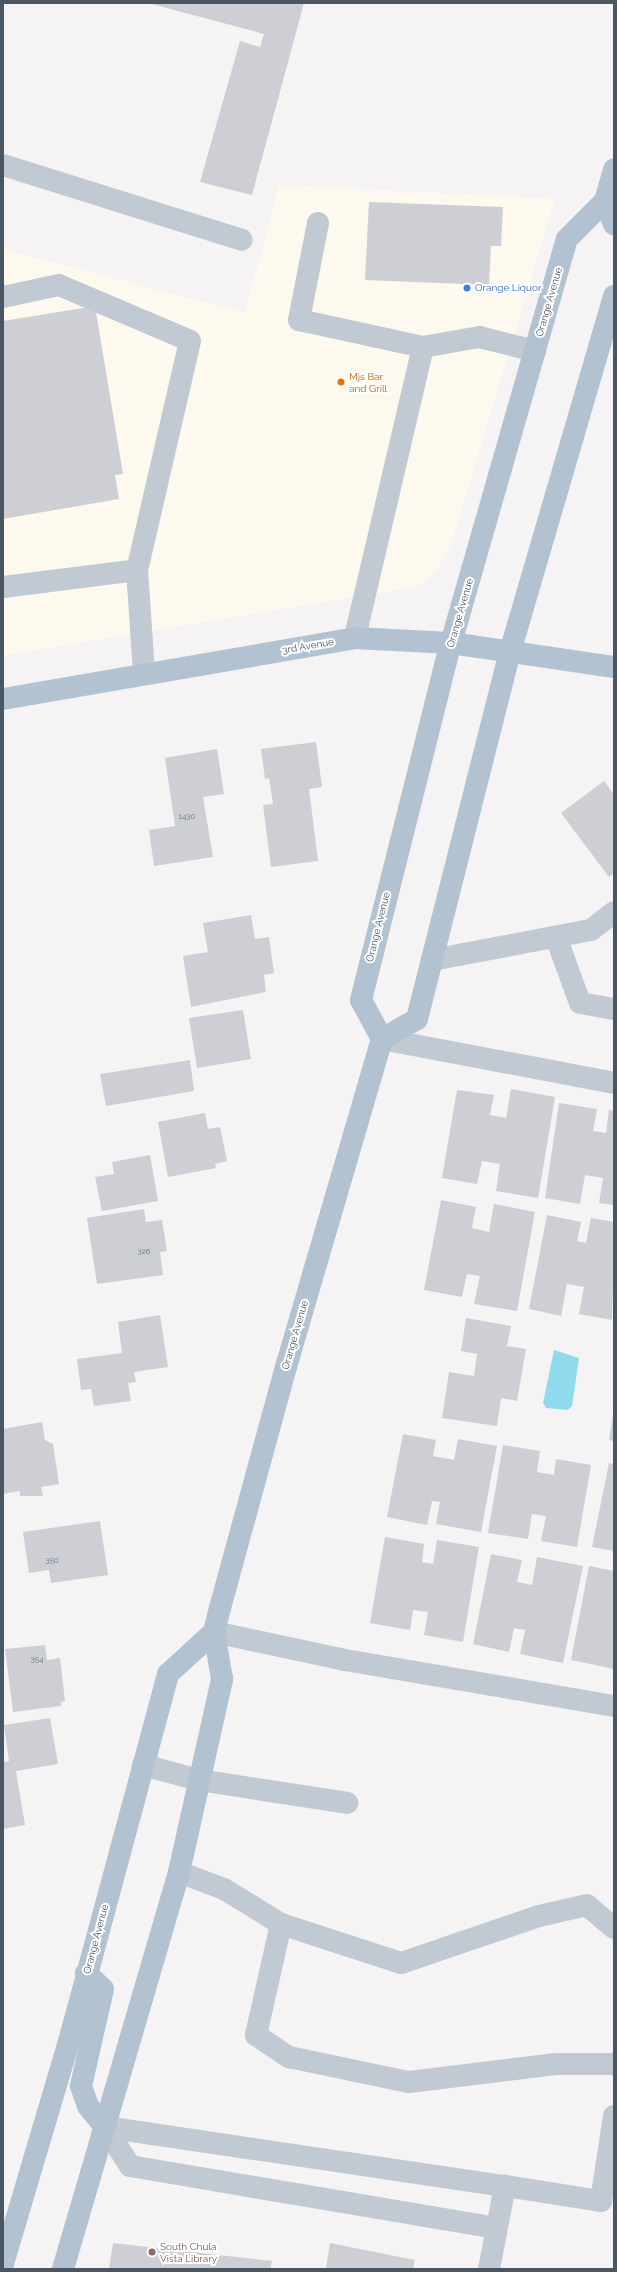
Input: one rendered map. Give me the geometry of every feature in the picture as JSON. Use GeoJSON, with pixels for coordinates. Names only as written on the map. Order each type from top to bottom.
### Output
{"type":"FeatureCollection","features":[{"type":"Feature","properties":{"kind":"main road","name":"Orange Avenue"},"geometry":{"type":"LineString","coordinates":[[63,2269],[179,1872],[222,1679],[214,1632],[286,1368],[382,1039],[361,1000],[451,643],[567,239],[611,216],[614,169]]}},
{"type":"Feature","properties":{"kind":"main road"},"geometry":{"type":"LineString","coordinates":[[382,1039],[417,1019],[510,652],[614,296]]}},
{"type":"Feature","properties":{"kind":"main road","name":"3rd Avenue"},"geometry":{"type":"LineString","coordinates":[[3,699],[355,638],[451,643],[614,667]]}},
{"type":"Feature","properties":{"kind":"main road","name":"Orange Avenue"},"geometry":{"type":"LineString","coordinates":[[3,2264],[86,1973],[168,1674],[214,1632]]}},
{"type":"Feature","properties":{"kind":"main road"},"geometry":{"type":"LineString","coordinates":[[86,1973],[103,1989],[82,2086],[88,2106],[105,2126]]}},
{"type":"Feature","properties":{"kind":"lane"},"geometry":{"type":"LineString","coordinates":[[3,165],[242,240]]}},
{"type":"Feature","properties":{"kind":"lane"},"geometry":{"type":"LineString","coordinates":[[318,223],[299,320],[423,347],[479,337],[535,351]]}},
{"type":"Feature","properties":{"kind":"lane"},"geometry":{"type":"LineString","coordinates":[[3,297],[59,285],[190,341],[137,570],[144,674]]}},
{"type":"Feature","properties":{"kind":"lane"},"geometry":{"type":"LineString","coordinates":[[355,638],[423,347]]}},
{"type":"Feature","properties":{"kind":"lane"},"geometry":{"type":"LineString","coordinates":[[3,587],[137,570]]}},
{"type":"Feature","properties":{"kind":"lane"},"geometry":{"type":"LineString","coordinates":[[432,960],[591,930],[614,912]]}},
{"type":"Feature","properties":{"kind":"lane"},"geometry":{"type":"LineString","coordinates":[[556,937],[580,1003],[614,1009]]}},
{"type":"Feature","properties":{"kind":"lane"},"geometry":{"type":"LineString","coordinates":[[382,1039],[614,1083]]}},
{"type":"Feature","properties":{"kind":"lane"},"geometry":{"type":"LineString","coordinates":[[214,1632],[345,1660],[614,1706]]}},
{"type":"Feature","properties":{"kind":"lane"},"geometry":{"type":"LineString","coordinates":[[143,1765],[199,1780],[347,1803]]}},
{"type":"Feature","properties":{"kind":"lane"},"geometry":{"type":"LineString","coordinates":[[179,1872],[224,1889],[281,1924],[401,1963],[539,1916],[587,1905],[614,1928]]}},
{"type":"Feature","properties":{"kind":"lane"},"geometry":{"type":"LineString","coordinates":[[281,1924],[256,2035],[289,2057],[409,2082],[556,2064],[614,2064]]}},
{"type":"Feature","properties":{"kind":"lane"},"geometry":{"type":"LineString","coordinates":[[105,2126],[601,2201],[614,2116]]}},
{"type":"Feature","properties":{"kind":"lane"},"geometry":{"type":"LineString","coordinates":[[105,2126],[130,2166],[496,2228]]}},
{"type":"Feature","properties":{"kind":"lane"},"geometry":{"type":"LineString","coordinates":[[489,2269],[505,2186]]}},
{"type":"Feature","properties":{"kind":"shaded area"},"geometry":{"type":"Polygon","coordinates":[[[279,185],[555,199],[451,545],[434,573],[416,587],[3,656],[3,249],[245,313],[279,185]]]}},
{"type":"Feature","properties":{"kind":"water"},"geometry":{"type":"Polygon","coordinates":[[[554,1350],[579,1358],[572,1406],[568,1410],[546,1408],[543,1403],[554,1350]]]}},
{"type":"Feature","properties":{"kind":"building"},"geometry":{"type":"Polygon","coordinates":[[[148,3],[304,3],[252,195],[200,182],[240,41],[260,47],[264,34],[148,3]]]}},
{"type":"Feature","properties":{"kind":"building"},"geometry":{"type":"Polygon","coordinates":[[[369,202],[503,207],[501,246],[491,246],[489,285],[365,280],[369,202]]]}},
{"type":"Feature","properties":{"kind":"building"},"geometry":{"type":"Polygon","coordinates":[[[95,306],[123,474],[115,475],[119,499],[3,519],[3,321],[95,306]]]}},
{"type":"Feature","properties":{"kind":"building"},"geometry":{"type":"Polygon","coordinates":[[[316,742],[322,787],[309,789],[318,861],[271,867],[263,805],[273,804],[269,778],[265,779],[261,749],[316,742]]]}},
{"type":"Feature","properties":{"kind":"building"},"geometry":{"type":"Polygon","coordinates":[[[217,749],[224,794],[203,797],[213,857],[154,866],[149,830],[175,826],[165,758],[217,749]]]}},
{"type":"Feature","properties":{"kind":"building"},"geometry":{"type":"Polygon","coordinates":[[[604,781],[614,795],[614,873],[609,877],[561,813],[604,781]]]}},
{"type":"Feature","properties":{"kind":"building"},"geometry":{"type":"Polygon","coordinates":[[[251,915],[255,939],[269,937],[274,973],[264,975],[266,992],[191,1007],[183,956],[208,952],[203,923],[251,915]]]}},
{"type":"Feature","properties":{"kind":"building"},"geometry":{"type":"Polygon","coordinates":[[[243,1010],[251,1059],[197,1068],[189,1018],[243,1010]]]}},
{"type":"Feature","properties":{"kind":"building"},"geometry":{"type":"Polygon","coordinates":[[[190,1060],[194,1091],[106,1106],[100,1074],[190,1060]]]}},
{"type":"Feature","properties":{"kind":"building"},"geometry":{"type":"Polygon","coordinates":[[[511,1089],[555,1097],[538,1198],[496,1191],[500,1164],[482,1161],[477,1184],[442,1178],[457,1090],[494,1095],[490,1115],[506,1118],[511,1089]]]}},
{"type":"Feature","properties":{"kind":"building"},"geometry":{"type":"Polygon","coordinates":[[[559,1103],[597,1109],[593,1131],[606,1133],[609,1110],[614,1111],[614,1205],[599,1203],[603,1178],[585,1175],[580,1204],[545,1198],[559,1103]]]}},
{"type":"Feature","properties":{"kind":"building"},"geometry":{"type":"Polygon","coordinates":[[[205,1113],[208,1129],[220,1127],[227,1161],[215,1164],[216,1168],[168,1177],[158,1122],[205,1113]]]}},
{"type":"Feature","properties":{"kind":"building"},"geometry":{"type":"Polygon","coordinates":[[[150,1155],[158,1201],[102,1211],[95,1177],[114,1174],[112,1162],[150,1155]]]}},
{"type":"Feature","properties":{"kind":"building"},"geometry":{"type":"Polygon","coordinates":[[[441,1200],[476,1207],[472,1228],[489,1232],[494,1204],[535,1212],[517,1311],[474,1304],[480,1276],[467,1274],[462,1297],[424,1290],[441,1200]]]}},
{"type":"Feature","properties":{"kind":"building"},"geometry":{"type":"Polygon","coordinates":[[[144,1209],[146,1222],[162,1220],[167,1251],[160,1252],[163,1275],[97,1284],[87,1218],[144,1209]]]}},
{"type":"Feature","properties":{"kind":"building"},"geometry":{"type":"Polygon","coordinates":[[[547,1215],[581,1222],[577,1241],[586,1243],[591,1218],[614,1222],[612,1320],[579,1314],[584,1287],[567,1284],[561,1316],[529,1309],[547,1215]]]}},
{"type":"Feature","properties":{"kind":"building"},"geometry":{"type":"Polygon","coordinates":[[[160,1315],[168,1367],[134,1372],[136,1382],[128,1383],[131,1401],[94,1406],[91,1389],[81,1390],[77,1359],[122,1353],[118,1322],[160,1315]]]}},
{"type":"Feature","properties":{"kind":"building"},"geometry":{"type":"Polygon","coordinates":[[[466,1318],[511,1326],[507,1346],[526,1349],[517,1401],[501,1398],[497,1426],[442,1418],[449,1372],[474,1376],[477,1354],[461,1351],[466,1318]]]}},
{"type":"Feature","properties":{"kind":"building"},"geometry":{"type":"Polygon","coordinates":[[[614,1415],[614,1441],[609,1440],[614,1415]]]}},
{"type":"Feature","properties":{"kind":"building"},"geometry":{"type":"Polygon","coordinates":[[[42,1422],[45,1440],[53,1444],[59,1484],[41,1487],[43,1496],[20,1496],[20,1491],[3,1494],[3,1429],[42,1422]]]}},
{"type":"Feature","properties":{"kind":"building"},"geometry":{"type":"Polygon","coordinates":[[[403,1434],[436,1440],[433,1456],[454,1460],[458,1439],[497,1446],[481,1532],[436,1524],[440,1502],[432,1501],[427,1525],[387,1517],[403,1434]]]}},
{"type":"Feature","properties":{"kind":"building"},"geometry":{"type":"Polygon","coordinates":[[[503,1445],[540,1451],[537,1472],[554,1475],[556,1459],[591,1465],[577,1547],[541,1541],[546,1516],[532,1514],[528,1539],[488,1533],[503,1445]]]}},
{"type":"Feature","properties":{"kind":"building"},"geometry":{"type":"Polygon","coordinates":[[[609,1463],[614,1464],[614,1551],[592,1547],[609,1463]]]}},
{"type":"Feature","properties":{"kind":"building"},"geometry":{"type":"Polygon","coordinates":[[[100,1521],[108,1575],[51,1583],[49,1570],[29,1573],[23,1532],[100,1521]]]}},
{"type":"Feature","properties":{"kind":"building"},"geometry":{"type":"Polygon","coordinates":[[[385,1537],[424,1544],[422,1562],[433,1564],[437,1540],[479,1547],[463,1642],[424,1635],[428,1612],[413,1610],[410,1630],[370,1623],[385,1537]]]}},
{"type":"Feature","properties":{"kind":"building"},"geometry":{"type":"Polygon","coordinates":[[[491,1554],[522,1560],[517,1582],[532,1585],[537,1557],[583,1566],[563,1663],[520,1654],[525,1630],[514,1628],[509,1652],[473,1644],[491,1554]]]}},
{"type":"Feature","properties":{"kind":"building"},"geometry":{"type":"Polygon","coordinates":[[[589,1566],[614,1571],[614,1669],[571,1660],[589,1566]]]}},
{"type":"Feature","properties":{"kind":"building"},"geometry":{"type":"Polygon","coordinates":[[[45,1645],[47,1660],[60,1658],[65,1701],[61,1702],[61,1706],[13,1712],[5,1649],[45,1645]]]}},
{"type":"Feature","properties":{"kind":"building"},"geometry":{"type":"Polygon","coordinates":[[[50,1718],[58,1764],[16,1771],[25,1825],[3,1829],[3,1762],[9,1761],[4,1725],[50,1718]]]}},
{"type":"Feature","properties":{"kind":"building","name":"South Chula Vista Library"},"geometry":{"type":"Polygon","coordinates":[[[113,2243],[272,2261],[270,2269],[109,2269],[113,2243]]]}},
{"type":"Feature","properties":{"kind":"building"},"geometry":{"type":"Polygon","coordinates":[[[330,2243],[415,2260],[413,2269],[326,2269],[330,2243]]]}},
{"type":"Feature","properties":{"kind":"place","name":"Orange Liquor"},"geometry":{"type":"Point","coordinates":[467,288]}},
{"type":"Feature","properties":{"kind":"place","name":"Mjs Bar and Grill"},"geometry":{"type":"Point","coordinates":[341,382]}},
{"type":"Feature","properties":{"kind":"place","name":"South Chula Vista Library"},"geometry":{"type":"Point","coordinates":[152,2252]}}]}
